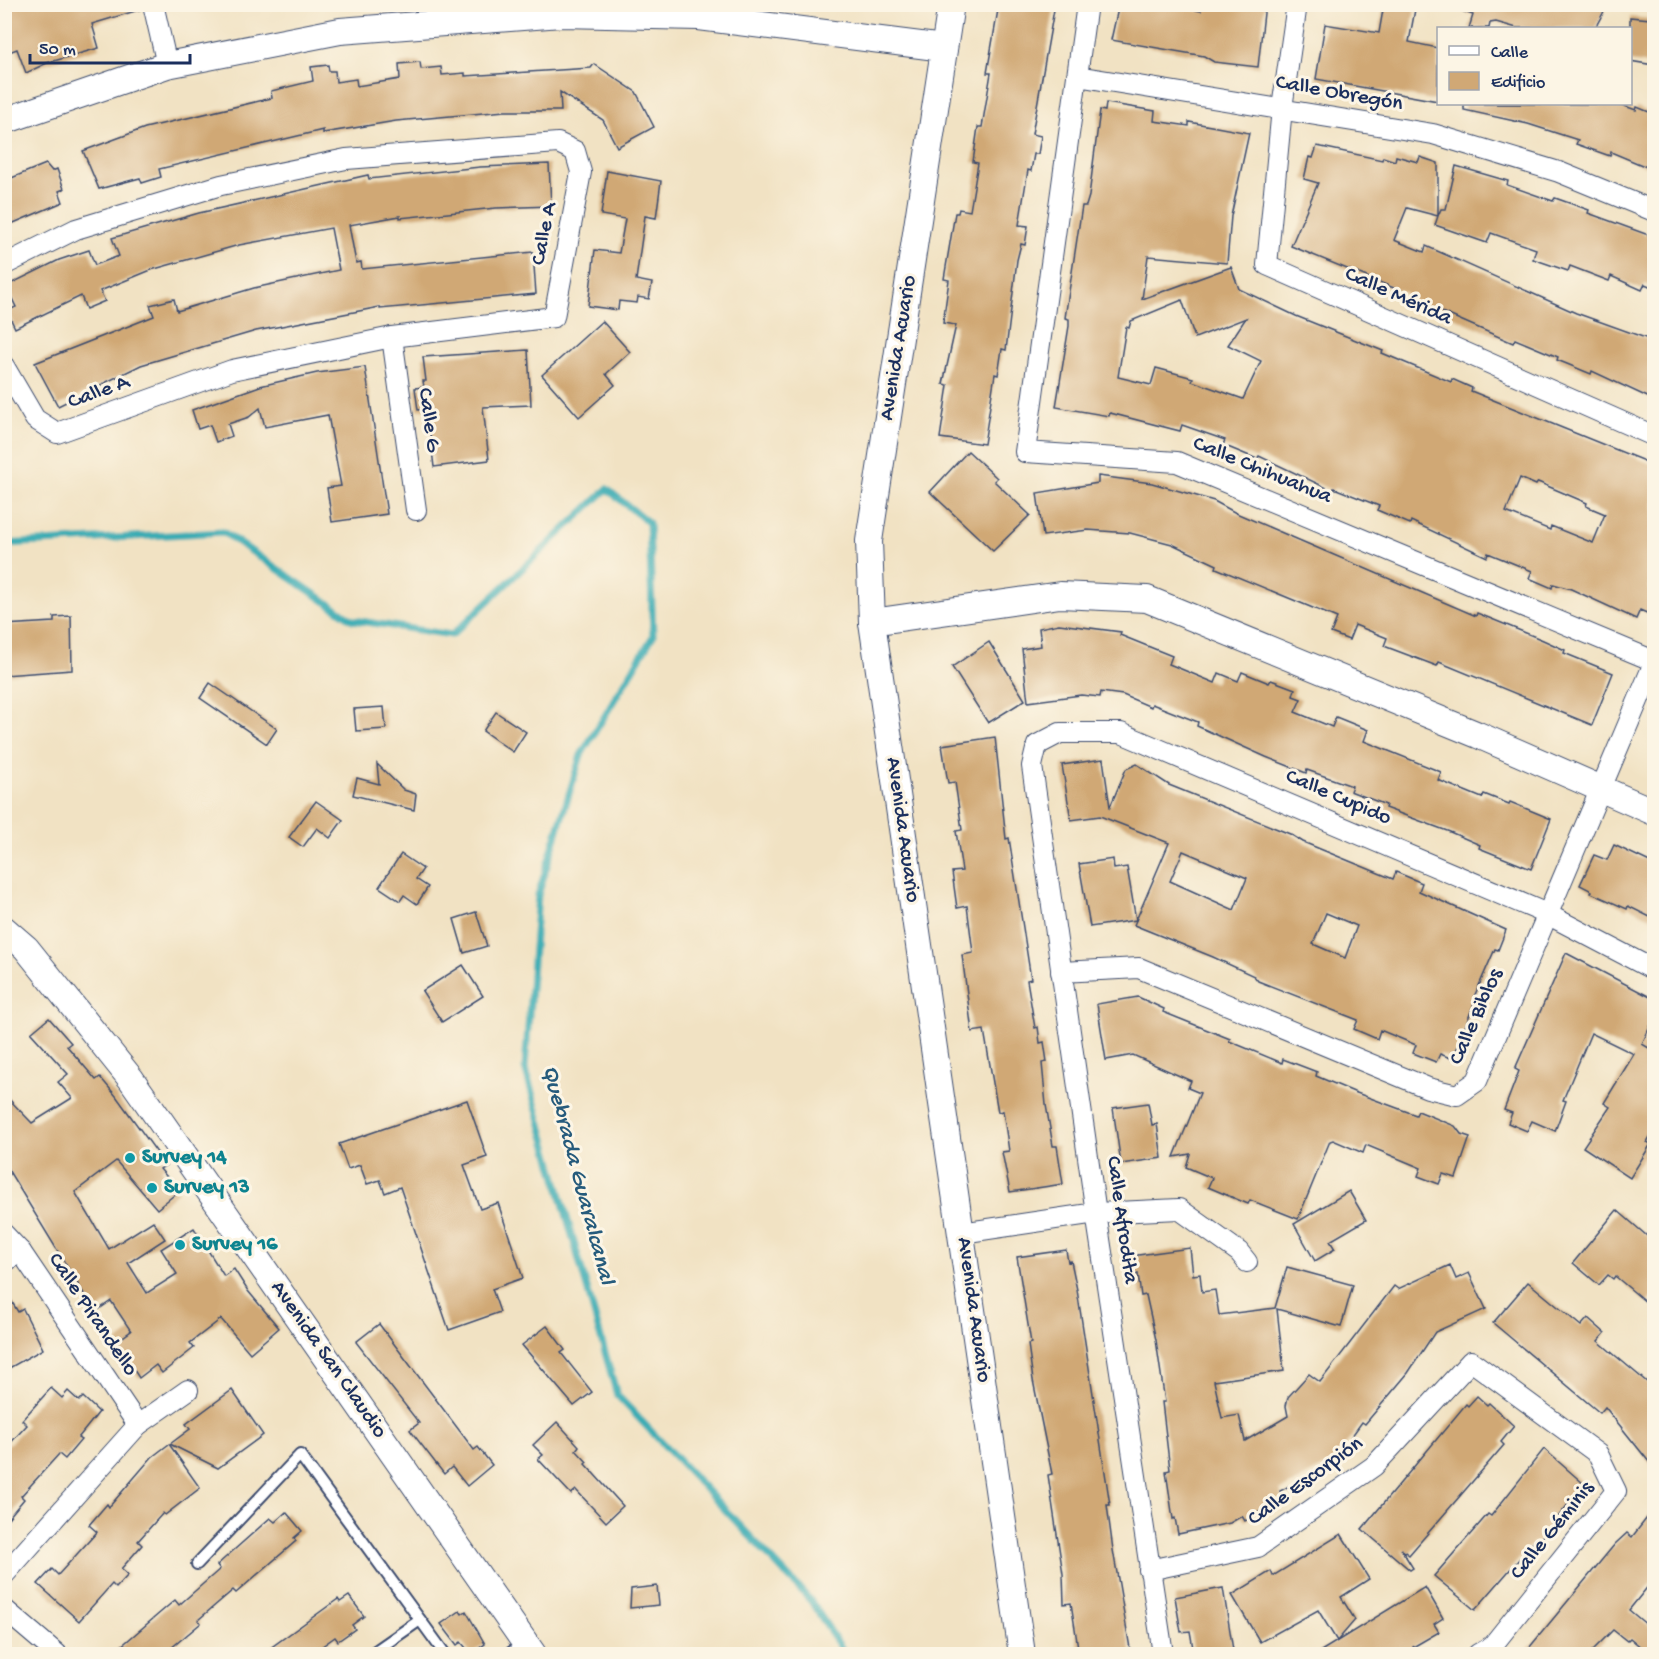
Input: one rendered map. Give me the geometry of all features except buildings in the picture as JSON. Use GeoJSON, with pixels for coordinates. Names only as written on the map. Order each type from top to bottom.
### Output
{"type":"FeatureCollection","features":[{"type":"Feature","properties":{"kind":"street"},"geometry":{"type":"LineString","coordinates":[[153,4],[167,65]]}},
{"type":"Feature","properties":{"kind":"street","name":"Avenida Acuario"},"geometry":{"type":"LineString","coordinates":[[951,4],[869,541],[872,622],[1022,1654]]}},
{"type":"Feature","properties":{"kind":"street","name":"Calle Chihuahua"},"geometry":{"type":"LineString","coordinates":[[1087,4],[1025,452],[1177,462],[1654,662]]}},
{"type":"Feature","properties":{"kind":"street"},"geometry":{"type":"LineString","coordinates":[[1282,108],[1297,4]]}},
{"type":"Feature","properties":{"kind":"street"},"geometry":{"type":"LineString","coordinates":[[4,121],[167,65],[340,31],[561,14],[699,16],[944,48]]}},
{"type":"Feature","properties":{"kind":"street","name":"Calle Obregón"},"geometry":{"type":"LineString","coordinates":[[1077,76],[1433,134],[1559,172],[1654,211]]}},
{"type":"Feature","properties":{"kind":"street","name":"Calle Mérida"},"geometry":{"type":"LineString","coordinates":[[1282,108],[1267,265],[1654,436]]}},
{"type":"Feature","properties":{"kind":"street","name":"Calle A"},"geometry":{"type":"LineString","coordinates":[[4,266],[76,229],[221,184],[346,159],[558,143],[575,152],[581,172],[554,317],[392,337],[232,370],[57,433],[35,419],[4,366]]}},
{"type":"Feature","properties":{"kind":"street","name":"Calle G"},"geometry":{"type":"LineString","coordinates":[[392,337],[416,510]]}},
{"type":"Feature","properties":{"kind":"street"},"geometry":{"type":"LineString","coordinates":[[872,622],[1060,595],[1147,599],[1603,788],[1654,812]]}},
{"type":"Feature","properties":{"kind":"street","name":"Calle Biblos"},"geometry":{"type":"LineString","coordinates":[[1061,972],[1138,968],[1428,1088],[1457,1095],[1477,1081],[1603,788],[1654,662]]}},
{"type":"Feature","properties":{"kind":"street","name":"Calle Cupido"},"geometry":{"type":"LineString","coordinates":[[1036,791],[1032,766],[1037,745],[1060,732],[1121,733],[1548,914],[1654,970]]}},
{"type":"Feature","properties":{"kind":"street","name":"Calle Afrodita"},"geometry":{"type":"LineString","coordinates":[[1036,791],[1096,1213],[1163,1654]]}},
{"type":"Feature","properties":{"kind":"street","name":"Avenida San Claudio"},"geometry":{"type":"LineString","coordinates":[[4,929],[26,948],[131,1079],[522,1650]]}},
{"type":"Feature","properties":{"kind":"street"},"geometry":{"type":"LineString","coordinates":[[961,1233],[1096,1213],[1179,1209],[1239,1252],[1247,1262]]}},
{"type":"Feature","properties":{"kind":"street","name":"Calle Pirandello"},"geometry":{"type":"LineString","coordinates":[[4,1234],[13,1257],[138,1425]]}},
{"type":"Feature","properties":{"kind":"street","name":"Calle Escorpión"},"geometry":{"type":"LineString","coordinates":[[1149,1570],[1258,1547],[1374,1466],[1471,1360],[1544,1413]]}},
{"type":"Feature","properties":{"kind":"street"},"geometry":{"type":"LineString","coordinates":[[4,1575],[138,1425],[188,1390]]}},
{"type":"Feature","properties":{"kind":"street","name":"Calle Géminis"},"geometry":{"type":"LineString","coordinates":[[1478,1654],[1492,1646],[1616,1491],[1598,1454],[1544,1413]]}},
{"type":"Feature","properties":{"kind":"street"},"geometry":{"type":"LineString","coordinates":[[4,1609],[57,1654]]}},
{"type":"Feature","properties":{"kind":"lane"},"geometry":{"type":"LineString","coordinates":[[197,1564],[300,1455],[445,1654]]}},
{"type":"Feature","properties":{"kind":"lane"},"geometry":{"type":"LineString","coordinates":[[371,1654],[420,1620]]}},
{"type":"Feature","properties":{"kind":"waterway","name":"Quebrada Guaralcanal"},"geometry":{"type":"LineString","coordinates":[[4,544],[223,532],[353,620],[452,635],[607,489],[649,523],[653,636],[581,755],[538,895],[525,1068],[617,1395],[811,1601],[845,1654]]}},
{"type":"Feature","properties":{"kind":"place","name":"Survey 14"},"geometry":{"type":"Point","coordinates":[130,1158]}},
{"type":"Feature","properties":{"kind":"place","name":"Survey 13"},"geometry":{"type":"Point","coordinates":[152,1188]}},
{"type":"Feature","properties":{"kind":"place","name":"Survey 16"},"geometry":{"type":"Point","coordinates":[180,1245]}}]}
